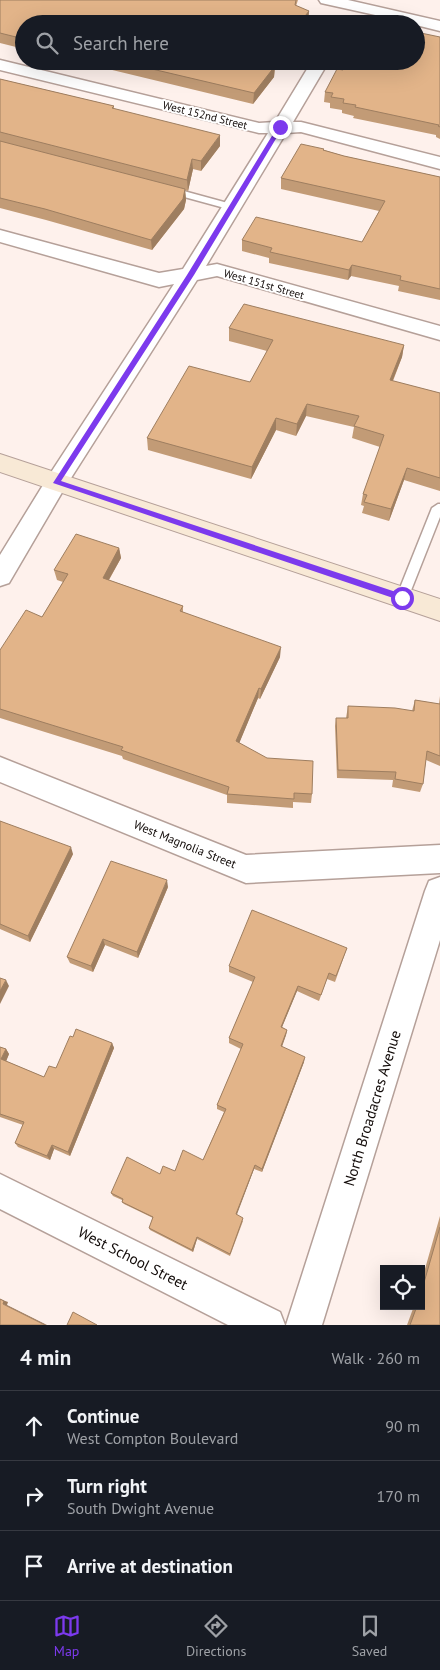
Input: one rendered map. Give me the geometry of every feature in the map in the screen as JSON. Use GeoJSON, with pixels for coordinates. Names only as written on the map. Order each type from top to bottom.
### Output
{"type":"FeatureCollection","features":[{"type":"Feature","properties":{"kind":"main road"},"geometry":{"type":"LineString","coordinates":[[0,463],[440,610]]}},
{"type":"Feature","properties":{"kind":"street"},"geometry":{"type":"LineString","coordinates":[[327,0],[352,12],[371,15]]}},
{"type":"Feature","properties":{"kind":"street"},"geometry":{"type":"LineString","coordinates":[[425,24],[440,26]]}},
{"type":"Feature","properties":{"kind":"street","name":"West 152nd Street"},"geometry":{"type":"LineString","coordinates":[[0,65],[15,69]]}},
{"type":"Feature","properties":{"kind":"street","name":"West 152nd Street"},"geometry":{"type":"LineString","coordinates":[[21,70],[259,128],[301,127],[440,163]]}},
{"type":"Feature","properties":{"kind":"street"},"geometry":{"type":"LineString","coordinates":[[0,576],[56,483],[190,275],[315,70]]}},
{"type":"Feature","properties":{"kind":"street","name":"West 151st Street"},"geometry":{"type":"LineString","coordinates":[[0,236],[159,280],[217,270],[440,333]]}},
{"type":"Feature","properties":{"kind":"street","name":"West Magnolia Street"},"geometry":{"type":"LineString","coordinates":[[0,769],[246,869],[440,859]]}},
{"type":"Feature","properties":{"kind":"street","name":"North Broadacres Avenue"},"geometry":{"type":"LineString","coordinates":[[304,1325],[440,891]]}},
{"type":"Feature","properties":{"kind":"street","name":"West School Street"},"geometry":{"type":"LineString","coordinates":[[0,1191],[266,1325]]}},
{"type":"Feature","properties":{"kind":"lane"},"geometry":{"type":"LineString","coordinates":[[164,189],[232,207]]}},
{"type":"Feature","properties":{"kind":"lane"},"geometry":{"type":"LineString","coordinates":[[402,598],[438,508]]}},
{"type":"Feature","properties":{"kind":"building"},"geometry":{"type":"Polygon","coordinates":[[[0,0],[296,0],[295,5],[309,11],[306,15],[15,15],[15,37],[0,33],[0,0]]]}},
{"type":"Feature","properties":{"kind":"building"},"geometry":{"type":"Polygon","coordinates":[[[425,34],[440,37],[440,127],[439,125],[355,107],[356,105],[343,103],[344,99],[331,97],[333,93],[325,92],[336,70],[425,70],[425,34]]]}},
{"type":"Feature","properties":{"kind":"building"},"geometry":{"type":"Polygon","coordinates":[[[156,70],[272,70],[254,93],[156,70]]]}},
{"type":"Feature","properties":{"kind":"building"},"geometry":{"type":"Polygon","coordinates":[[[0,79],[114,106],[112,108],[220,135],[201,161],[192,159],[187,180],[0,132],[0,79]]]}},
{"type":"Feature","properties":{"kind":"building"},"geometry":{"type":"Polygon","coordinates":[[[0,141],[185,189],[183,199],[151,240],[0,198],[0,141]]]}},
{"type":"Feature","properties":{"kind":"building"},"geometry":{"type":"Polygon","coordinates":[[[301,144],[344,156],[440,177],[440,289],[400,280],[401,276],[352,265],[349,270],[270,252],[272,248],[242,240],[256,217],[362,242],[385,201],[281,178],[301,144]]]}},
{"type":"Feature","properties":{"kind":"building"},"geometry":{"type":"Polygon","coordinates":[[[244,304],[404,345],[390,380],[440,393],[440,478],[407,468],[391,509],[364,502],[367,495],[363,494],[384,435],[354,426],[359,416],[307,404],[297,424],[276,418],[252,467],[147,438],[189,366],[250,382],[273,340],[229,328],[244,304]]]}},
{"type":"Feature","properties":{"kind":"building"},"geometry":{"type":"Polygon","coordinates":[[[76,534],[119,548],[103,578],[183,606],[180,611],[281,647],[261,689],[259,688],[236,741],[267,758],[313,761],[312,794],[294,793],[294,799],[227,794],[229,787],[121,750],[123,747],[0,709],[0,650],[26,610],[42,617],[68,574],[54,570],[76,534]]]}},
{"type":"Feature","properties":{"kind":"building"},"geometry":{"type":"Polygon","coordinates":[[[415,700],[440,704],[440,756],[427,751],[423,784],[395,779],[396,772],[338,770],[336,718],[348,718],[348,706],[395,708],[414,711],[415,700]]]}},
{"type":"Feature","properties":{"kind":"building"},"geometry":{"type":"Polygon","coordinates":[[[0,821],[71,847],[28,936],[0,924],[0,821]]]}},
{"type":"Feature","properties":{"kind":"building"},"geometry":{"type":"Polygon","coordinates":[[[111,861],[167,880],[137,952],[103,939],[91,966],[67,957],[111,861]]]}},
{"type":"Feature","properties":{"kind":"building"},"geometry":{"type":"Polygon","coordinates":[[[252,910],[347,948],[336,976],[329,973],[321,995],[298,986],[281,1027],[287,1030],[281,1046],[305,1057],[262,1169],[255,1165],[236,1214],[243,1218],[230,1254],[197,1237],[192,1250],[149,1228],[153,1217],[122,1202],[123,1199],[111,1193],[127,1157],[160,1174],[163,1166],[175,1171],[183,1150],[203,1160],[226,1109],[217,1105],[243,1044],[229,1038],[255,977],[229,966],[252,910]]]}},
{"type":"Feature","properties":{"kind":"building"},"geometry":{"type":"Polygon","coordinates":[[[0,978],[6,980],[0,991],[0,978]]]}},
{"type":"Feature","properties":{"kind":"building"},"geometry":{"type":"Polygon","coordinates":[[[76,1029],[112,1043],[68,1152],[52,1145],[47,1156],[15,1143],[24,1122],[0,1114],[0,1047],[6,1049],[1,1059],[44,1077],[49,1066],[56,1068],[70,1036],[73,1037],[76,1029]]]}},
{"type":"Feature","properties":{"kind":"building"},"geometry":{"type":"Polygon","coordinates":[[[440,1227],[440,1325],[410,1325],[416,1310],[425,1310],[425,1279],[440,1227]]]}},
{"type":"Feature","properties":{"kind":"building"},"geometry":{"type":"Polygon","coordinates":[[[0,1299],[4,1301],[3,1304],[45,1325],[0,1325],[0,1299]]]}},
{"type":"Feature","properties":{"kind":"building"},"geometry":{"type":"Polygon","coordinates":[[[73,1312],[97,1325],[67,1325],[73,1312]]]}},
{"type":"Feature","properties":{"kind":"route"},"geometry":{"type":"LineString","coordinates":[[280,127],[190,275],[56,483],[402,598]]}}]}
